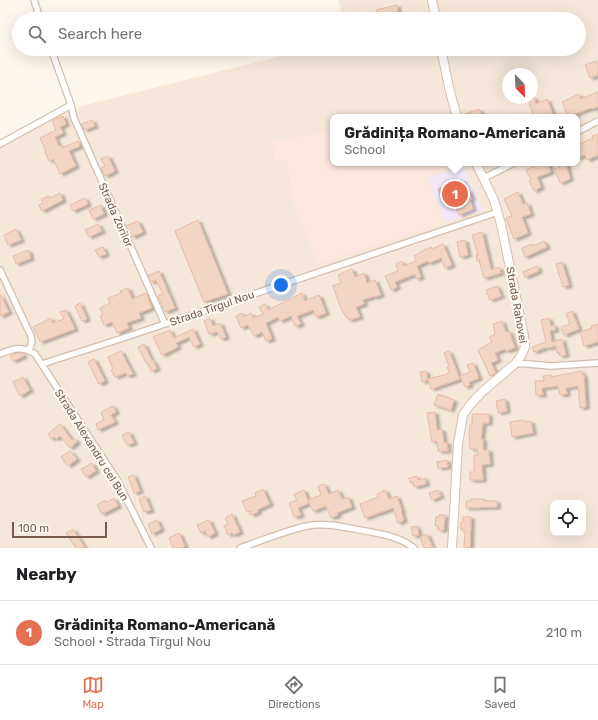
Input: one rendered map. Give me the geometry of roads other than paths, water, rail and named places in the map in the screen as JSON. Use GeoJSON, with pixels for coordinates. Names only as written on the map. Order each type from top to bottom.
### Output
{"type":"FeatureCollection","features":[{"type":"Feature","properties":{"kind":"main road"},"geometry":{"type":"LineString","coordinates":[[432,0],[435,12]]}},
{"type":"Feature","properties":{"kind":"main road"},"geometry":{"type":"LineString","coordinates":[[442,56],[456,114]]}},
{"type":"Feature","properties":{"kind":"main road","name":"Strada Rahovei"},"geometry":{"type":"LineString","coordinates":[[452,548],[458,444],[463,416],[470,405],[482,392],[516,363],[525,347],[498,212],[478,166]]}},
{"type":"Feature","properties":{"kind":"street"},"geometry":{"type":"LineString","coordinates":[[34,0],[38,12]]}},
{"type":"Feature","properties":{"kind":"street","name":"Strada Zorilor"},"geometry":{"type":"LineString","coordinates":[[54,56],[71,105],[74,118],[165,324]]}},
{"type":"Feature","properties":{"kind":"street"},"geometry":{"type":"LineString","coordinates":[[0,144],[71,105]]}},
{"type":"Feature","properties":{"kind":"street"},"geometry":{"type":"LineString","coordinates":[[580,130],[598,121]]}},
{"type":"Feature","properties":{"kind":"street"},"geometry":{"type":"LineString","coordinates":[[484,178],[508,166]]}},
{"type":"Feature","properties":{"kind":"street","name":"Strada Tîrgul Nou"},"geometry":{"type":"LineString","coordinates":[[42,364],[498,212]]}},
{"type":"Feature","properties":{"kind":"street"},"geometry":{"type":"LineString","coordinates":[[0,270],[31,336],[32,342],[29,350]]}},
{"type":"Feature","properties":{"kind":"street"},"geometry":{"type":"LineString","coordinates":[[0,354],[16,348],[29,350],[35,354],[42,364]]}},
{"type":"Feature","properties":{"kind":"street"},"geometry":{"type":"LineString","coordinates":[[516,363],[551,366],[598,363]]}},
{"type":"Feature","properties":{"kind":"street","name":"Strada Alexandru cel Bun"},"geometry":{"type":"LineString","coordinates":[[42,364],[117,480],[151,548]]}},
{"type":"Feature","properties":{"kind":"street"},"geometry":{"type":"LineString","coordinates":[[240,548],[313,525],[327,525],[394,537],[408,543],[414,548]]}},
{"type":"Feature","properties":{"kind":"place","name":"Grădinița Romano-Americană"},"geometry":{"type":"Point","coordinates":[455,194]}}]}
